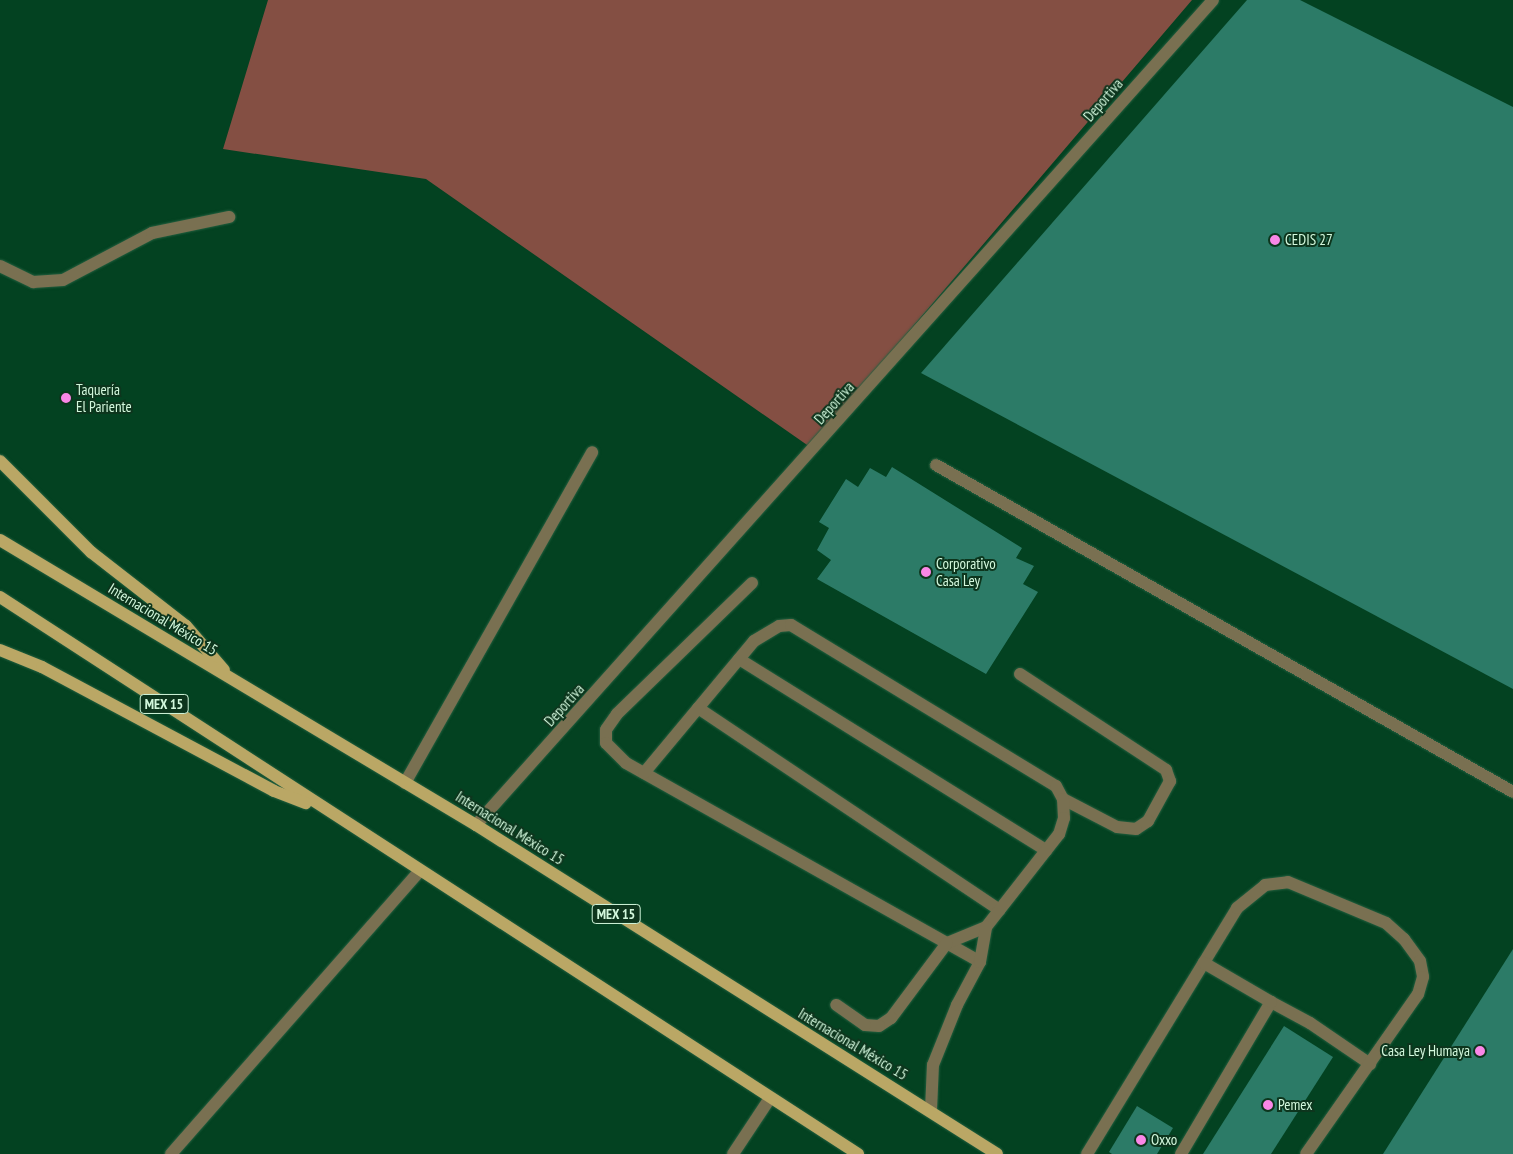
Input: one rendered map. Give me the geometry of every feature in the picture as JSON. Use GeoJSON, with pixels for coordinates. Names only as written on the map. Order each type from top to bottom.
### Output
{"type":"FeatureCollection","features":[{"type":"Feature","properties":{"kind":"main road"},"geometry":{"type":"LineString","coordinates":[[0,461],[91,552],[186,626],[232,679]]}},
{"type":"Feature","properties":{"kind":"main road","name":"Internacional México 15"},"geometry":{"type":"LineString","coordinates":[[0,540],[476,825],[831,1050],[931,1110],[997,1154]]}},
{"type":"Feature","properties":{"kind":"main road","name":"MEX 15"},"geometry":{"type":"LineString","coordinates":[[2,598],[858,1154]]}},
{"type":"Feature","properties":{"kind":"main road"},"geometry":{"type":"LineString","coordinates":[[0,650],[42,667],[274,791],[326,810]]}},
{"type":"Feature","properties":{"kind":"street","name":"Deportiva"},"geometry":{"type":"LineString","coordinates":[[476,825],[1213,0]]}},
{"type":"Feature","properties":{"kind":"street"},"geometry":{"type":"LineString","coordinates":[[0,266],[33,282],[62,280],[152,233],[229,217]]}},
{"type":"Feature","properties":{"kind":"street"},"geometry":{"type":"LineString","coordinates":[[405,783],[592,452]]}},
{"type":"Feature","properties":{"kind":"street"},"geometry":{"type":"LineString","coordinates":[[936,465],[1513,792]]}},
{"type":"Feature","properties":{"kind":"street"},"geometry":{"type":"LineString","coordinates":[[752,583],[617,714],[606,730],[606,743],[611,750],[644,773],[980,962]]}},
{"type":"Feature","properties":{"kind":"street"},"geometry":{"type":"LineString","coordinates":[[644,773],[754,640],[779,626],[790,625],[1025,765],[1056,786],[1063,799],[1064,818],[1059,834],[986,927],[947,943],[891,1018],[879,1026],[865,1024],[836,1005]]}},
{"type":"Feature","properties":{"kind":"street"},"geometry":{"type":"LineString","coordinates":[[739,659],[1046,850]]}},
{"type":"Feature","properties":{"kind":"street"},"geometry":{"type":"LineString","coordinates":[[1020,674],[1166,770],[1170,781],[1148,821],[1136,829],[1117,827],[1063,799]]}},
{"type":"Feature","properties":{"kind":"street"},"geometry":{"type":"LineString","coordinates":[[698,708],[1000,910]]}},
{"type":"Feature","properties":{"kind":"street"},"geometry":{"type":"LineString","coordinates":[[171,1154],[420,871]]}},
{"type":"Feature","properties":{"kind":"street"},"geometry":{"type":"LineString","coordinates":[[1087,1154],[1237,908],[1265,885],[1288,882],[1386,923],[1404,939],[1420,961],[1424,977],[1418,994],[1306,1154]]}},
{"type":"Feature","properties":{"kind":"street"},"geometry":{"type":"LineString","coordinates":[[931,1110],[933,1065],[957,1005],[980,962],[986,927]]}},
{"type":"Feature","properties":{"kind":"street"},"geometry":{"type":"LineString","coordinates":[[1204,963],[1310,1023],[1370,1064]]}},
{"type":"Feature","properties":{"kind":"street"},"geometry":{"type":"LineString","coordinates":[[1181,1154],[1271,1002]]}},
{"type":"Feature","properties":{"kind":"street"},"geometry":{"type":"LineString","coordinates":[[733,1154],[770,1098]]}},
{"type":"Feature","properties":{"kind":"shaded area"},"geometry":{"type":"Polygon","coordinates":[[[268,0],[1192,0],[810,447],[426,179],[223,149],[268,0]]]}},
{"type":"Feature","properties":{"kind":"building","name":"CEDIS 27"},"geometry":{"type":"Polygon","coordinates":[[[1247,0],[1300,0],[1513,107],[1513,689],[921,373],[1247,0]]]}},
{"type":"Feature","properties":{"kind":"building","name":"Corporativo Casa Ley"},"geometry":{"type":"Polygon","coordinates":[[[892,467],[1022,548],[1016,558],[1034,566],[1023,584],[1038,592],[986,674],[817,579],[831,560],[817,550],[829,528],[819,522],[846,479],[858,487],[870,468],[886,477],[892,467]]]}},
{"type":"Feature","properties":{"kind":"building","name":"Casa Ley Humaya"},"geometry":{"type":"Polygon","coordinates":[[[1513,949],[1513,1154],[1383,1154],[1513,949]]]}},
{"type":"Feature","properties":{"kind":"building","name":"Pemex"},"geometry":{"type":"Polygon","coordinates":[[[1284,1026],[1333,1057],[1271,1154],[1203,1154],[1284,1026]]]}},
{"type":"Feature","properties":{"kind":"building","name":"Oxxo"},"geometry":{"type":"Polygon","coordinates":[[[1137,1106],[1173,1128],[1157,1154],[1112,1154],[1109,1152],[1137,1106]]]}},
{"type":"Feature","properties":{"kind":"place","name":"CEDIS 27"},"geometry":{"type":"Point","coordinates":[1275,240]}},
{"type":"Feature","properties":{"kind":"place","name":"Taquería El Pariente"},"geometry":{"type":"Point","coordinates":[66,398]}},
{"type":"Feature","properties":{"kind":"place","name":"Corporativo Casa Ley"},"geometry":{"type":"Point","coordinates":[926,572]}},
{"type":"Feature","properties":{"kind":"place","name":"Casa Ley Humaya"},"geometry":{"type":"Point","coordinates":[1480,1051]}},
{"type":"Feature","properties":{"kind":"place","name":"Pemex"},"geometry":{"type":"Point","coordinates":[1268,1105]}},
{"type":"Feature","properties":{"kind":"place","name":"Oxxo"},"geometry":{"type":"Point","coordinates":[1141,1140]}}]}
